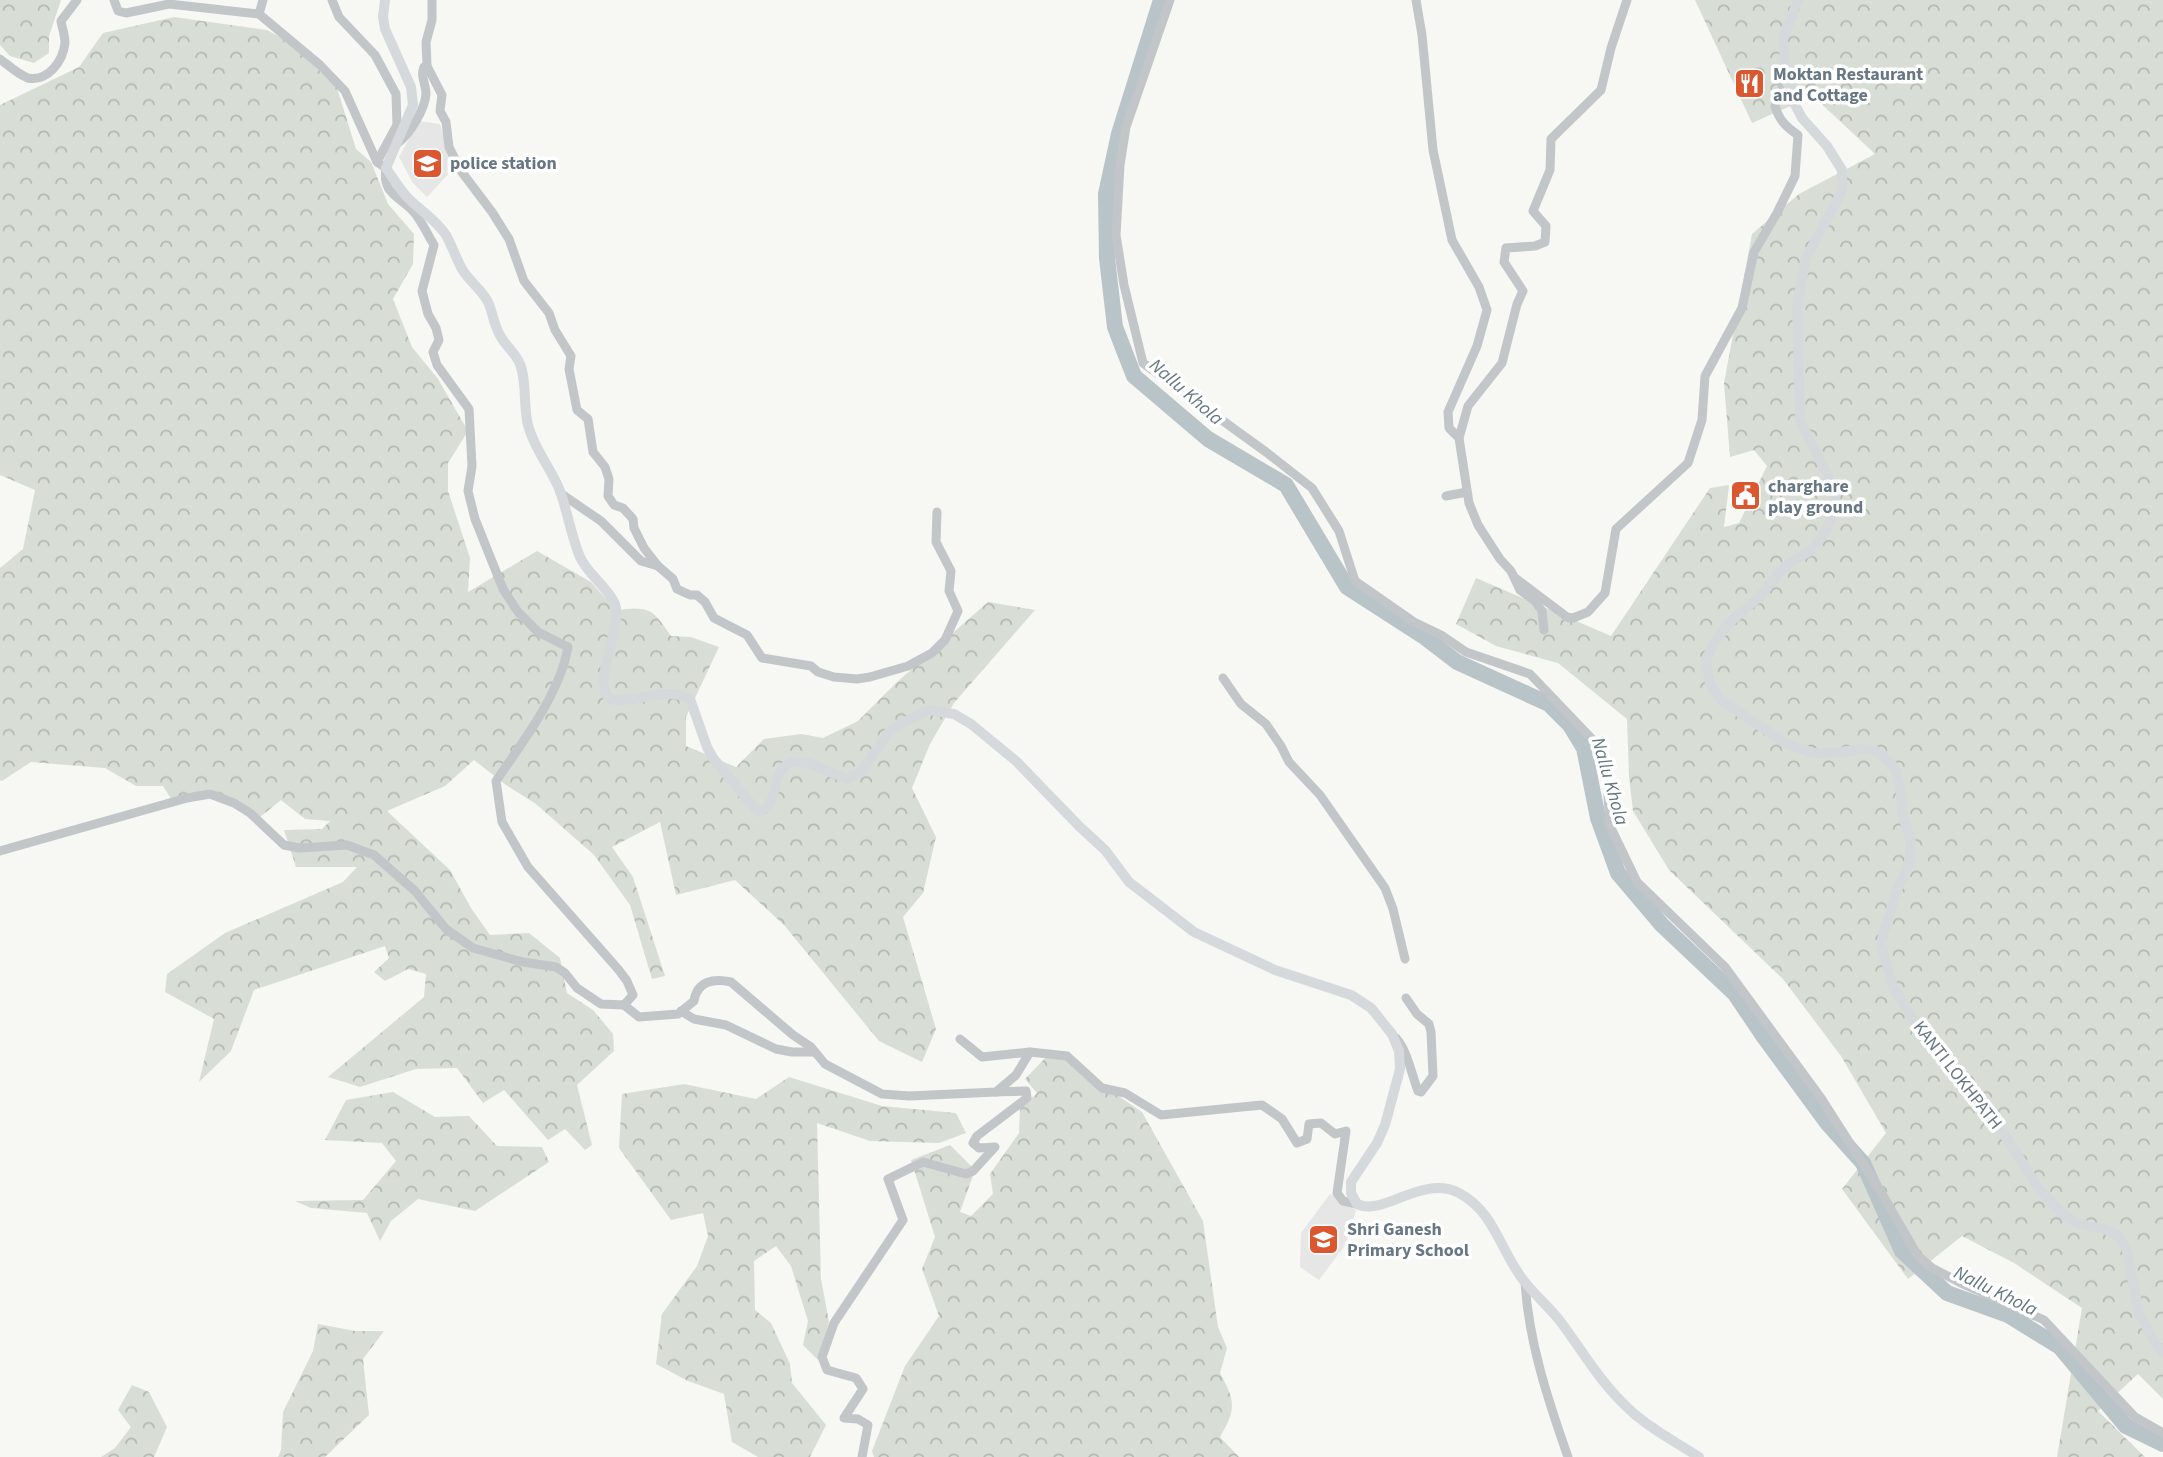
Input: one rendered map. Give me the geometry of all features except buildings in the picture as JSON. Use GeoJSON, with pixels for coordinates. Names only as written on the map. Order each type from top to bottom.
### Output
{"type":"FeatureCollection","features":[{"type":"Feature","properties":{"kind":"main road"},"geometry":{"type":"LineString","coordinates":[[385,0],[385,29],[411,87],[413,105],[399,142],[382,165],[406,196],[445,235],[461,267],[487,301],[501,337],[521,364],[527,424],[533,440],[560,493],[580,557],[589,573],[616,606],[605,675],[608,697],[616,701],[650,694],[673,693],[690,699],[706,747],[720,769],[754,810],[762,812],[774,794],[779,774],[793,762],[802,761],[847,779],[861,772],[889,732],[929,710],[954,714],[971,724],[1016,761],[1105,850],[1129,882],[1163,909],[1195,932],[1258,963],[1363,1001],[1385,1023],[1399,1051],[1399,1069],[1385,1125],[1377,1143],[1351,1182],[1351,1193],[1357,1204],[1370,1207],[1435,1187],[1456,1192],[1474,1202],[1488,1217],[1513,1266],[1525,1283],[1561,1322],[1583,1355],[1628,1409],[1699,1457]]}},
{"type":"Feature","properties":{"kind":"main road","name":"KANTI LOKHPATH"},"geometry":{"type":"LineString","coordinates":[[1798,0],[1783,38],[1786,77],[1793,101],[1802,118],[1827,146],[1842,170],[1842,191],[1806,258],[1797,305],[1800,421],[1833,485],[1837,509],[1812,550],[1786,567],[1760,596],[1729,623],[1713,644],[1706,661],[1710,684],[1721,700],[1787,744],[1813,753],[1834,754],[1863,749],[1879,752],[1895,768],[1903,816],[1911,842],[1909,863],[1896,892],[1881,943],[1893,987],[1926,1040],[1981,1102],[2038,1188],[2064,1215],[2077,1223],[2107,1230],[2120,1237],[2127,1251],[2139,1313],[2163,1352]]}},
{"type":"Feature","properties":{"kind":"street"},"geometry":{"type":"LineString","coordinates":[[0,59],[27,78],[50,74],[65,43],[61,21],[78,0]]}},
{"type":"Feature","properties":{"kind":"street"},"geometry":{"type":"LineString","coordinates":[[114,0],[118,11],[125,13],[169,4],[258,15],[320,65],[345,91],[382,165],[384,180],[392,194],[413,211],[434,245],[422,291],[439,340],[433,352],[437,365],[469,409],[472,466],[468,491],[475,519],[503,589],[518,612],[538,632],[568,648],[564,668],[532,727],[496,782],[502,822],[528,867],[576,919],[627,981],[633,995],[624,1005]]}},
{"type":"Feature","properties":{"kind":"street"},"geometry":{"type":"LineString","coordinates":[[258,15],[263,0]]}},
{"type":"Feature","properties":{"kind":"street"},"geometry":{"type":"LineString","coordinates":[[332,0],[339,17],[375,55],[396,94],[397,125],[382,165]]}},
{"type":"Feature","properties":{"kind":"street"},"geometry":{"type":"LineString","coordinates":[[432,0],[432,20],[426,42],[427,66],[442,95],[440,111],[446,122],[449,147],[461,171],[509,239],[524,281],[549,313],[570,356],[569,369],[577,410],[588,419],[593,452],[605,467],[608,496],[614,505],[623,508],[633,519],[638,537],[658,566],[673,579],[677,589],[690,595],[698,595],[714,618],[747,635],[762,659],[811,666],[818,672],[834,677],[857,679],[908,666],[932,653],[945,640],[958,611],[949,591],[951,570],[936,542],[937,512]]}},
{"type":"Feature","properties":{"kind":"street"},"geometry":{"type":"LineString","coordinates":[[1170,0],[1126,127],[1120,165],[1118,245],[1124,285],[1143,363],[1312,488],[1339,531],[1355,581],[1414,622],[1441,635],[1466,652],[1530,674],[1595,742],[1607,781],[1610,826],[1637,882],[1725,967],[1821,1098],[1918,1256],[1932,1268],[1965,1285],[2044,1320],[2135,1418],[2163,1433]]}},
{"type":"Feature","properties":{"kind":"street"},"geometry":{"type":"LineString","coordinates":[[1416,0],[1433,150],[1452,240],[1479,287],[1487,310],[1477,346],[1448,412],[1449,428],[1459,438]]}},
{"type":"Feature","properties":{"kind":"street"},"geometry":{"type":"LineString","coordinates":[[1544,629],[1542,611],[1535,601],[1520,590],[1479,525],[1467,492],[1459,438],[1468,406],[1502,363],[1522,291],[1504,262],[1506,248],[1535,246],[1545,242],[1546,226],[1533,211],[1550,170],[1551,139],[1601,90],[1627,0]]}},
{"type":"Feature","properties":{"kind":"street"},"geometry":{"type":"LineString","coordinates":[[399,142],[410,134],[426,95],[422,72],[427,66]]}},
{"type":"Feature","properties":{"kind":"street"},"geometry":{"type":"LineString","coordinates":[[1514,577],[1567,617],[1573,618],[1588,612],[1605,593],[1616,529],[1688,463],[1702,420],[1705,376],[1742,308],[1754,252],[1795,176],[1798,135],[1778,117],[1774,106],[1786,77]]}},
{"type":"Feature","properties":{"kind":"street"},"geometry":{"type":"LineString","coordinates":[[1447,496],[1467,492]]}},
{"type":"Feature","properties":{"kind":"street"},"geometry":{"type":"LineString","coordinates":[[560,493],[601,521],[641,561],[658,566]]}},
{"type":"Feature","properties":{"kind":"street"},"geometry":{"type":"LineString","coordinates":[[1223,678],[1241,704],[1266,724],[1289,762],[1320,795],[1385,888],[1405,958]]}},
{"type":"Feature","properties":{"kind":"street"},"geometry":{"type":"LineString","coordinates":[[0,851],[128,817],[187,798],[210,794],[234,803],[250,813],[284,845],[299,848],[347,845],[374,855],[415,891],[446,929],[473,948],[523,962],[556,967],[565,972],[578,988],[601,1004],[624,1005],[639,1017],[678,1014],[694,1001],[695,993],[705,982],[719,979],[731,982],[834,1069],[882,1094],[909,1096],[1026,1091],[1027,1098],[976,1136],[973,1143],[979,1148],[995,1147],[973,1171],[966,1174],[923,1162],[888,1179],[903,1220],[834,1323],[822,1357],[827,1370],[856,1378],[863,1389],[844,1418],[858,1419],[868,1425],[862,1457]]}},
{"type":"Feature","properties":{"kind":"street"},"geometry":{"type":"LineString","coordinates":[[1392,1034],[1405,1048],[1408,1065],[1421,1093],[1433,1076],[1431,1032],[1429,1024],[1417,1014],[1406,998]]}},
{"type":"Feature","properties":{"kind":"street"},"geometry":{"type":"LineString","coordinates":[[681,1011],[694,1019],[726,1025],[776,1049],[814,1052]]}},
{"type":"Feature","properties":{"kind":"street"},"geometry":{"type":"LineString","coordinates":[[960,1039],[982,1057],[1030,1052],[1067,1056],[1102,1088],[1125,1093],[1161,1115],[1262,1105],[1282,1119],[1297,1143],[1307,1139],[1309,1124],[1321,1123],[1335,1134],[1346,1131],[1337,1193],[1343,1201],[1357,1204]]}},
{"type":"Feature","properties":{"kind":"street"},"geometry":{"type":"LineString","coordinates":[[996,1092],[1016,1075],[1030,1052]]}},
{"type":"Feature","properties":{"kind":"street"},"geometry":{"type":"LineString","coordinates":[[1525,1283],[1529,1323],[1549,1401],[1568,1457]]}},
{"type":"Feature","properties":{"kind":"shaded area","name":"police station"},"geometry":{"type":"Polygon","coordinates":[[[419,121],[440,124],[453,169],[427,197],[413,183],[399,157],[419,121]]]}},
{"type":"Feature","properties":{"kind":"shaded area","name":"Shri Ganesh Primary School"},"geometry":{"type":"Polygon","coordinates":[[[1330,1194],[1356,1210],[1346,1244],[1319,1280],[1300,1267],[1301,1233],[1330,1194]]]}},
{"type":"Feature","properties":{"kind":"green space"},"geometry":{"type":"Polygon","coordinates":[[[0,0],[61,0],[49,36],[49,53],[34,63],[10,56],[0,45],[0,0]]]}},
{"type":"Feature","properties":{"kind":"green space"},"geometry":{"type":"Polygon","coordinates":[[[1695,0],[2163,0],[2163,1399],[2138,1374],[2098,1411],[2145,1457],[2057,1457],[2082,1308],[2014,1263],[1962,1236],[1908,1279],[1842,1189],[1886,1133],[1841,1056],[1783,979],[1669,870],[1633,811],[1627,719],[1558,663],[1496,646],[1456,624],[1476,578],[1611,636],[1710,488],[1729,485],[1724,527],[1739,523],[1767,466],[1754,450],[1730,457],[1724,383],[1752,234],[1799,194],[1875,154],[1813,96],[1752,123],[1695,0]]]}},
{"type":"Feature","properties":{"kind":"green space"},"geometry":{"type":"Polygon","coordinates":[[[174,17],[267,30],[292,44],[337,88],[356,149],[371,162],[388,204],[414,234],[413,264],[393,299],[412,347],[438,379],[468,431],[448,463],[448,491],[470,558],[468,592],[537,551],[591,582],[616,610],[644,609],[659,619],[671,636],[691,637],[719,647],[686,717],[686,746],[736,767],[764,739],[801,734],[823,738],[858,721],[896,683],[988,602],[1035,610],[954,703],[930,744],[912,788],[936,837],[923,893],[903,917],[936,1029],[922,1062],[879,1041],[784,925],[735,880],[676,895],[660,822],[612,847],[633,877],[665,976],[652,979],[630,905],[594,855],[536,804],[474,760],[445,786],[387,811],[450,870],[490,935],[529,933],[560,958],[567,993],[593,1010],[613,1034],[614,1051],[577,1085],[592,1145],[585,1150],[565,1129],[548,1140],[504,1090],[483,1103],[457,1068],[416,1069],[360,1087],[328,1077],[424,997],[426,974],[408,969],[385,981],[374,972],[389,958],[385,946],[254,990],[231,1051],[199,1082],[214,1019],[165,992],[167,974],[225,933],[343,882],[357,867],[296,867],[284,830],[322,829],[330,821],[305,819],[281,800],[254,822],[235,802],[210,790],[175,805],[163,786],[136,786],[105,768],[31,762],[0,780],[0,568],[23,549],[35,490],[0,475],[0,105],[79,67],[103,33],[174,17]]]}},
{"type":"Feature","properties":{"kind":"green space"},"geometry":{"type":"Polygon","coordinates":[[[1052,1051],[1142,1112],[1203,1221],[1218,1327],[1227,1348],[1220,1373],[1229,1391],[1232,1405],[1229,1419],[1220,1437],[1239,1457],[874,1457],[872,1451],[905,1366],[939,1316],[922,1269],[935,1237],[911,1160],[950,1145],[975,1170],[960,1212],[971,1216],[993,1194],[990,1174],[1019,1133],[1020,1109],[1037,1093],[1025,1079],[1052,1051]]]}},
{"type":"Feature","properties":{"kind":"green space"},"geometry":{"type":"Polygon","coordinates":[[[789,1077],[882,1106],[956,1113],[966,1133],[939,1143],[870,1141],[817,1123],[821,1279],[829,1322],[818,1360],[803,1345],[808,1321],[791,1266],[776,1246],[754,1261],[755,1310],[771,1323],[790,1364],[792,1383],[826,1425],[810,1457],[758,1457],[732,1442],[724,1394],[688,1381],[656,1364],[662,1314],[697,1266],[708,1236],[703,1213],[671,1220],[619,1148],[622,1094],[684,1084],[756,1099],[789,1077]]]}},
{"type":"Feature","properties":{"kind":"green space"},"geometry":{"type":"Polygon","coordinates":[[[393,1092],[435,1117],[469,1116],[497,1146],[542,1147],[549,1162],[475,1211],[418,1199],[391,1221],[380,1241],[367,1213],[311,1208],[295,1201],[363,1200],[396,1161],[382,1143],[325,1140],[346,1100],[393,1092]]]}},
{"type":"Feature","properties":{"kind":"green space"},"geometry":{"type":"Polygon","coordinates":[[[318,1324],[355,1331],[384,1331],[363,1359],[369,1415],[325,1457],[278,1457],[281,1450],[283,1412],[313,1351],[318,1324]]]}},
{"type":"Feature","properties":{"kind":"green space"},"geometry":{"type":"Polygon","coordinates":[[[132,1385],[149,1392],[167,1427],[154,1457],[101,1457],[115,1448],[131,1427],[118,1410],[132,1385]]]}},
{"type":"Feature","properties":{"kind":"waterway","name":"Nallu Khola"},"geometry":{"type":"LineString","coordinates":[[1161,0],[1119,134],[1106,194],[1107,258],[1115,327],[1134,376],[1208,439],[1286,485],[1347,587],[1423,636],[1457,662],[1549,704],[1570,725],[1584,748],[1598,818],[1618,873],[1662,925],[1735,994],[1828,1124],[1863,1163],[1902,1251],[1947,1293],[2008,1315],[2060,1347],[2126,1426],[2163,1444]]}},
{"type":"Feature","properties":{"kind":"place","name":"Moktan Restaurant and Cottage"},"geometry":{"type":"Point","coordinates":[1750,84]}},
{"type":"Feature","properties":{"kind":"place","name":"police station"},"geometry":{"type":"Point","coordinates":[427,163]}},
{"type":"Feature","properties":{"kind":"place","name":"charghare play ground"},"geometry":{"type":"Point","coordinates":[1745,496]}},
{"type":"Feature","properties":{"kind":"place","name":"Shri Ganesh Primary School"},"geometry":{"type":"Point","coordinates":[1324,1239]}}]}
